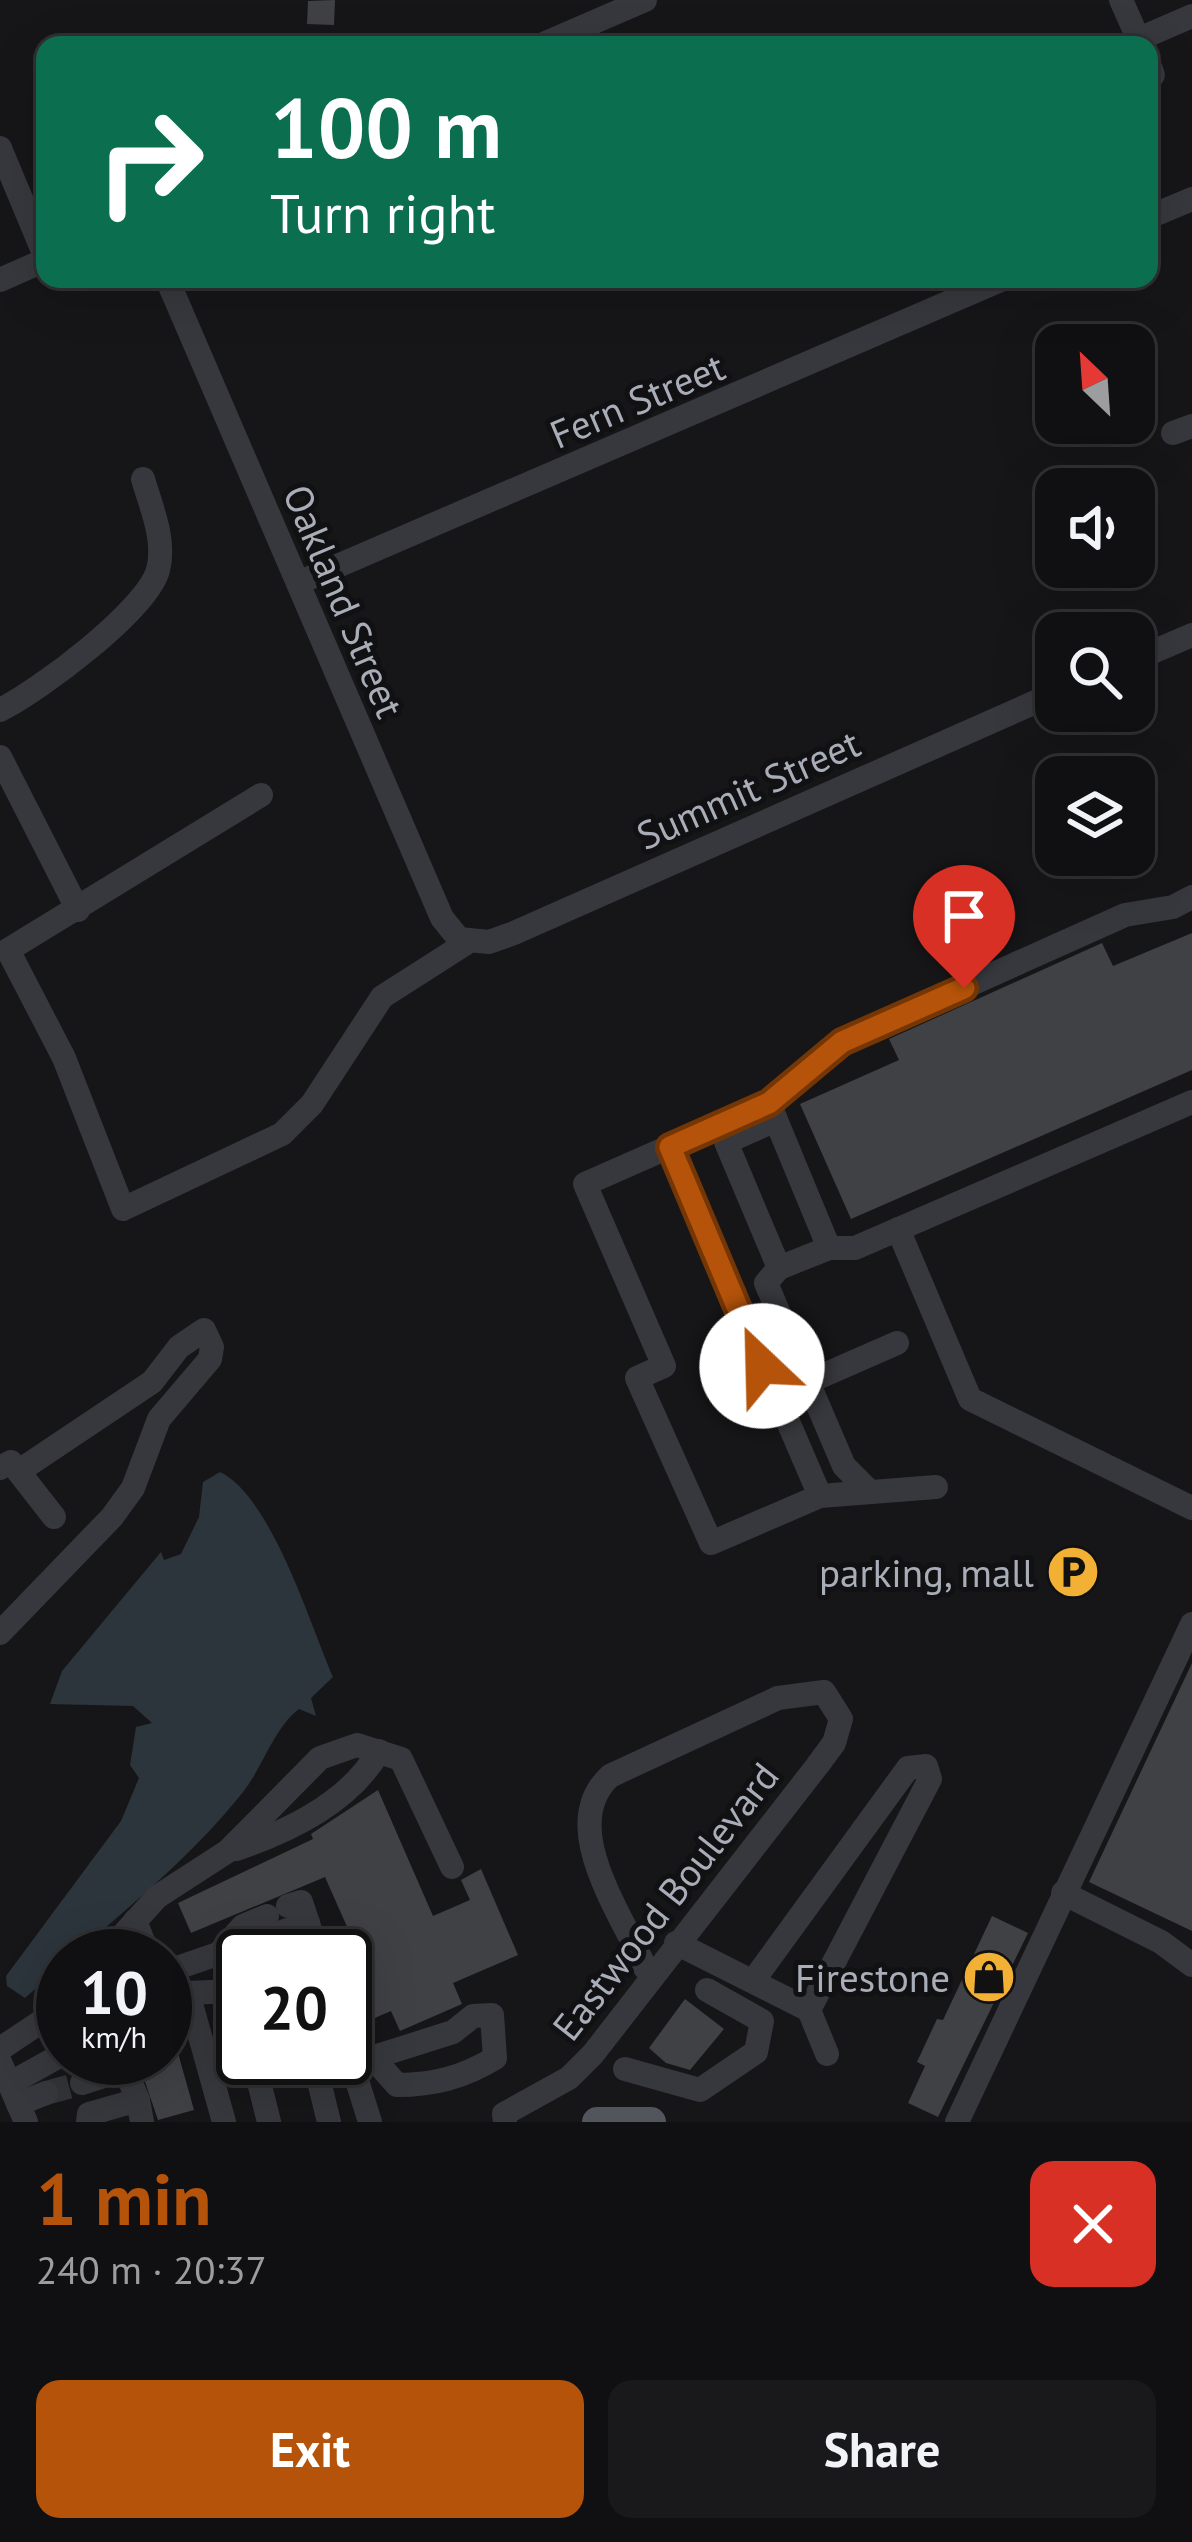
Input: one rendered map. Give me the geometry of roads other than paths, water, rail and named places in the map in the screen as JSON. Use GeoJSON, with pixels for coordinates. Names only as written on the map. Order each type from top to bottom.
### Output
{"type":"FeatureCollection","features":[{"type":"Feature","properties":{"kind":"main road"},"geometry":{"type":"LineString","coordinates":[[597,2122],[651,2122]]}},
{"type":"Feature","properties":{"kind":"street"},"geometry":{"type":"LineString","coordinates":[[562,36],[644,0]]}},
{"type":"Feature","properties":{"kind":"street"},"geometry":{"type":"LineString","coordinates":[[1121,0],[1133,36]]}},
{"type":"Feature","properties":{"kind":"street"},"geometry":{"type":"LineString","coordinates":[[1150,36],[1192,16]]}},
{"type":"Feature","properties":{"kind":"street"},"geometry":{"type":"LineString","coordinates":[[0,148],[36,236]]}},
{"type":"Feature","properties":{"kind":"street"},"geometry":{"type":"LineString","coordinates":[[1158,214],[1192,199]]}},
{"type":"Feature","properties":{"kind":"street"},"geometry":{"type":"LineString","coordinates":[[0,280],[36,262]]}},
{"type":"Feature","properties":{"kind":"street","name":"Oakland Street"},"geometry":{"type":"LineString","coordinates":[[170,288],[442,918],[452,934],[468,942]]}},
{"type":"Feature","properties":{"kind":"street","name":"Fern Street"},"geometry":{"type":"LineString","coordinates":[[298,583],[982,288]]}},
{"type":"Feature","properties":{"kind":"street"},"geometry":{"type":"LineString","coordinates":[[0,710],[44,681],[140,602],[151,587],[160,553],[143,479]]}},
{"type":"Feature","properties":{"kind":"street"},"geometry":{"type":"LineString","coordinates":[[1155,651],[1192,635]]}},
{"type":"Feature","properties":{"kind":"street","name":"Summit Street"},"geometry":{"type":"LineString","coordinates":[[78,910],[8,950],[80,1095],[122,1209],[282,1134],[312,1104],[382,997],[468,942],[489,942],[514,933],[1035,703]]}},
{"type":"Feature","properties":{"kind":"street"},"geometry":{"type":"LineString","coordinates":[[0,758],[78,910],[167,849],[261,795]]}},
{"type":"Feature","properties":{"kind":"street"},"geometry":{"type":"LineString","coordinates":[[779,1268],[726,1142],[772,1111],[842,1042],[1125,915],[1173,908],[1192,897]]}},
{"type":"Feature","properties":{"kind":"street"},"geometry":{"type":"LineString","coordinates":[[867,1489],[844,1466],[766,1283],[779,1268],[829,1248],[855,1248],[1192,1102]]}},
{"type":"Feature","properties":{"kind":"street"},"geometry":{"type":"LineString","coordinates":[[772,1111],[585,1184],[664,1366],[637,1378],[711,1543],[820,1496],[936,1487]]}},
{"type":"Feature","properties":{"kind":"street"},"geometry":{"type":"LineString","coordinates":[[772,1111],[829,1248]]}},
{"type":"Feature","properties":{"kind":"street"},"geometry":{"type":"LineString","coordinates":[[670,1147],[820,1496]]}},
{"type":"Feature","properties":{"kind":"street"},"geometry":{"type":"LineString","coordinates":[[898,1229],[970,1399],[1192,1508]]}},
{"type":"Feature","properties":{"kind":"street"},"geometry":{"type":"LineString","coordinates":[[0,1633],[133,1488],[159,1419],[210,1359],[209,1336],[204,1330],[194,1334],[152,1382],[9,1469],[54,1517]]}},
{"type":"Feature","properties":{"kind":"street"},"geometry":{"type":"LineString","coordinates":[[808,1382],[897,1343]]}},
{"type":"Feature","properties":{"kind":"street"},"geometry":{"type":"LineString","coordinates":[[956,2122],[1192,1624]]}},
{"type":"Feature","properties":{"kind":"street","name":"Eastwood Boulevard"},"geometry":{"type":"LineString","coordinates":[[505,2122],[504,2114],[579,2069],[834,1743],[840,1714],[828,1695],[812,1690],[778,1698],[610,1776],[596,1792],[588,1826],[596,1858],[646,1967],[653,1972]]}},
{"type":"Feature","properties":{"kind":"street"},"geometry":{"type":"LineString","coordinates":[[228,1851],[320,1758],[357,1744],[400,1759],[452,1867]]}},
{"type":"Feature","properties":{"kind":"street"},"geometry":{"type":"LineString","coordinates":[[128,1929],[157,1897],[228,1851],[321,1810],[370,1766],[379,1751]]}},
{"type":"Feature","properties":{"kind":"street"},"geometry":{"type":"LineString","coordinates":[[753,1981],[908,1768],[921,1763],[930,1779],[809,2010]]}},
{"type":"Feature","properties":{"kind":"street"},"geometry":{"type":"LineString","coordinates":[[1063,1893],[1161,1942],[1192,1965]]}},
{"type":"Feature","properties":{"kind":"street"},"geometry":{"type":"LineString","coordinates":[[263,1929],[288,1915]]}},
{"type":"Feature","properties":{"kind":"street"},"geometry":{"type":"LineString","coordinates":[[240,1929],[288,1915]]}},
{"type":"Feature","properties":{"kind":"street"},"geometry":{"type":"LineString","coordinates":[[288,1915],[298,1929]]}},
{"type":"Feature","properties":{"kind":"street"},"geometry":{"type":"LineString","coordinates":[[135,1921],[138,1929]]}},
{"type":"Feature","properties":{"kind":"street"},"geometry":{"type":"LineString","coordinates":[[676,1943],[809,2010],[826,2054]]}},
{"type":"Feature","properties":{"kind":"street"},"geometry":{"type":"LineString","coordinates":[[625,2069],[700,2090],[756,2052],[762,2021],[707,1990]]}},
{"type":"Feature","properties":{"kind":"street"},"geometry":{"type":"LineString","coordinates":[[492,2015],[495,2058],[432,2085],[397,2085],[357,2054],[453,2032],[473,2016],[492,2015]]}},
{"type":"Feature","properties":{"kind":"street"},"geometry":{"type":"LineString","coordinates":[[0,2049],[36,2025]]}},
{"type":"Feature","properties":{"kind":"street"},"geometry":{"type":"LineString","coordinates":[[192,2039],[224,2122]]}},
{"type":"Feature","properties":{"kind":"street"},"geometry":{"type":"LineString","coordinates":[[260,2085],[269,2122]]}},
{"type":"Feature","properties":{"kind":"street"},"geometry":{"type":"LineString","coordinates":[[320,2085],[329,2122]]}},
{"type":"Feature","properties":{"kind":"street"},"geometry":{"type":"LineString","coordinates":[[363,2085],[370,2122]]}},
{"type":"Feature","properties":{"kind":"street"},"geometry":{"type":"LineString","coordinates":[[13,2093],[46,2093]]}},
{"type":"Feature","properties":{"kind":"street"},"geometry":{"type":"LineString","coordinates":[[88,2122],[88,2114],[140,2111]]}},
{"type":"Feature","properties":{"kind":"tunnel"},"geometry":{"type":"LineString","coordinates":[[46,2093],[75,2085]]}},
{"type":"Feature","properties":{"kind":"place","name":"parking, mall"},"geometry":{"type":"Point","coordinates":[1073,1572]}},
{"type":"Feature","properties":{"kind":"place","name":"Firestone"},"geometry":{"type":"Point","coordinates":[989,1977]}}]}
